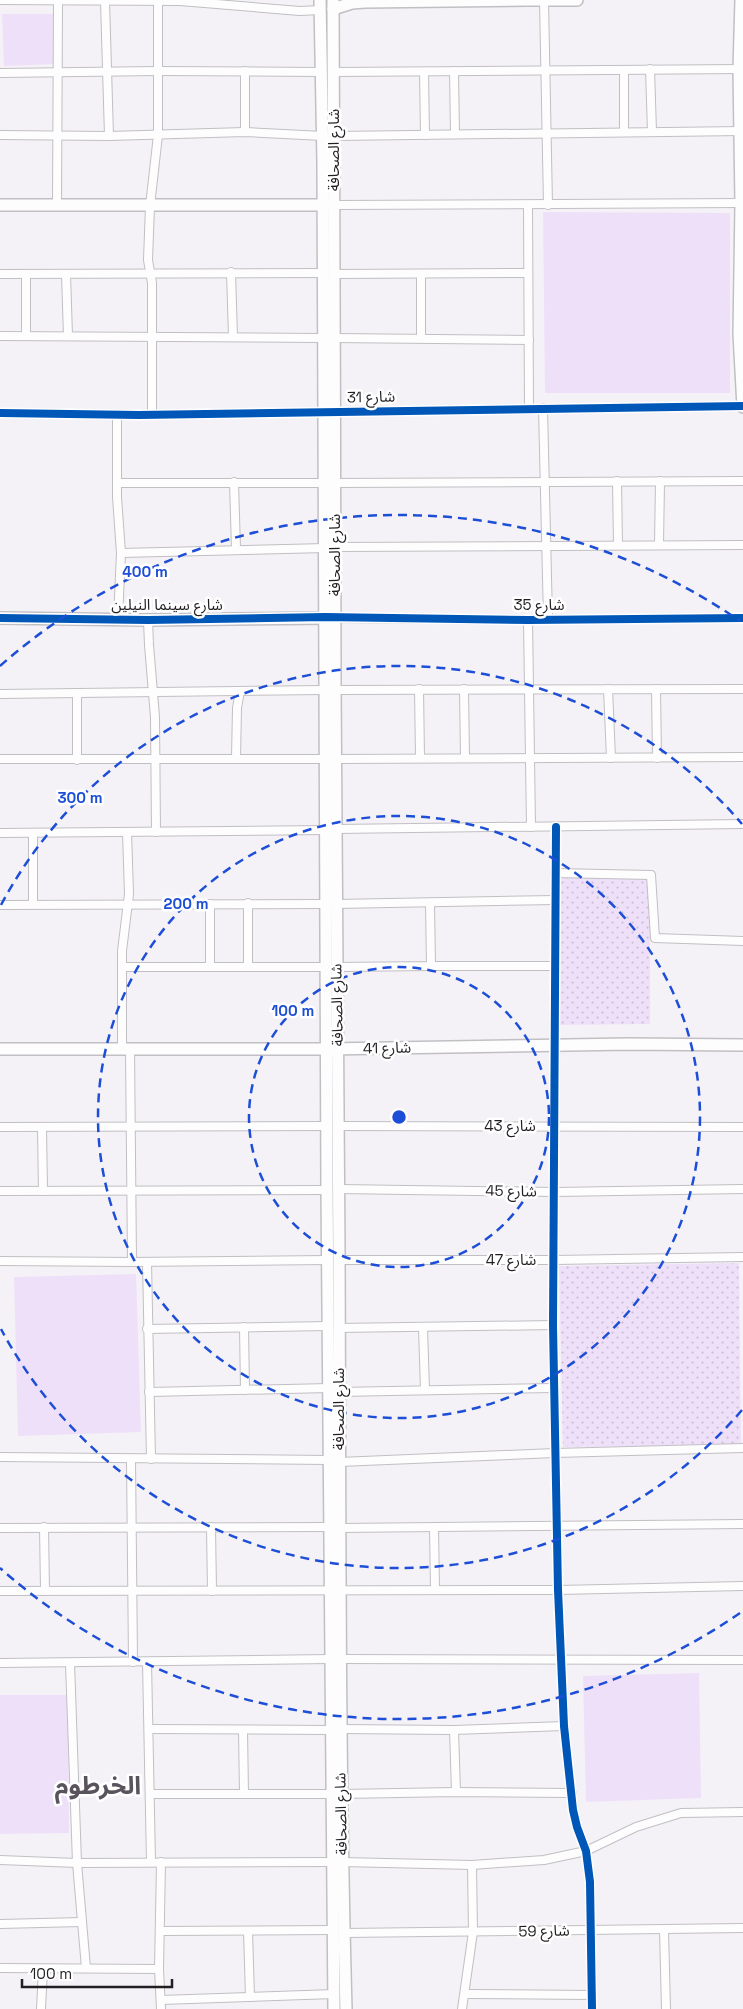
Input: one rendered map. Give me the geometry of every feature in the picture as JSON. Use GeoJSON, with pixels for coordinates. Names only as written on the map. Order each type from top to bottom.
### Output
{"type":"FeatureCollection","features":[{"type":"Feature","properties":{"kind":"main road"},"geometry":{"type":"LineString","coordinates":[[333,4],[576,0]]}},
{"type":"Feature","properties":{"kind":"main road"},"geometry":{"type":"LineString","coordinates":[[742,0],[741,334],[743,406]]}},
{"type":"Feature","properties":{"kind":"main road","name":"شارع الصحافة"},"geometry":{"type":"LineString","coordinates":[[327,72],[333,4]]}},
{"type":"Feature","properties":{"kind":"main road","name":"شارع الصحافة"},"geometry":{"type":"LineString","coordinates":[[320,5],[327,72],[329,136],[329,690],[335,1729],[339,1931],[346,2009]]}},
{"type":"Feature","properties":{"kind":"main road"},"geometry":{"type":"LineString","coordinates":[[0,205],[328,206]]}},
{"type":"Feature","properties":{"kind":"main road","name":"شارع سينما النيلين"},"geometry":{"type":"LineString","coordinates":[[0,618],[148,620],[330,618]]}},
{"type":"Feature","properties":{"kind":"main road","name":"شارع 41"},"geometry":{"type":"LineString","coordinates":[[0,1049],[332,1049],[554,1045],[743,1045]]}},
{"type":"Feature","properties":{"kind":"main road","name":"شارع الصحافة"},"geometry":{"type":"LineString","coordinates":[[334,2009],[339,1931]]}},
{"type":"Feature","properties":{"kind":"street"},"geometry":{"type":"LineString","coordinates":[[0,0],[158,0],[300,10],[320,5]]}},
{"type":"Feature","properties":{"kind":"street"},"geometry":{"type":"LineString","coordinates":[[152,414],[152,283],[148,260],[150,206],[158,135],[158,0]]}},
{"type":"Feature","properties":{"kind":"street"},"geometry":{"type":"LineString","coordinates":[[544,0],[548,205]]}},
{"type":"Feature","properties":{"kind":"street"},"geometry":{"type":"LineString","coordinates":[[57,205],[58,1]]}},
{"type":"Feature","properties":{"kind":"street"},"geometry":{"type":"LineString","coordinates":[[105,1],[110,136]]}},
{"type":"Feature","properties":{"kind":"street"},"geometry":{"type":"LineString","coordinates":[[0,73],[158,71],[424,72],[741,68]]}},
{"type":"Feature","properties":{"kind":"street"},"geometry":{"type":"LineString","coordinates":[[624,70],[624,132]]}},
{"type":"Feature","properties":{"kind":"street"},"geometry":{"type":"LineString","coordinates":[[650,70],[652,132]]}},
{"type":"Feature","properties":{"kind":"street"},"geometry":{"type":"LineString","coordinates":[[245,71],[245,132]]}},
{"type":"Feature","properties":{"kind":"street"},"geometry":{"type":"LineString","coordinates":[[454,71],[455,134]]}},
{"type":"Feature","properties":{"kind":"street"},"geometry":{"type":"LineString","coordinates":[[424,72],[425,135]]}},
{"type":"Feature","properties":{"kind":"street"},"geometry":{"type":"LineString","coordinates":[[0,135],[110,136],[245,132],[329,136],[742,131]]}},
{"type":"Feature","properties":{"kind":"street"},"geometry":{"type":"LineString","coordinates":[[328,206],[742,203]]}},
{"type":"Feature","properties":{"kind":"street"},"geometry":{"type":"LineString","coordinates":[[528,204],[529,409]]}},
{"type":"Feature","properties":{"kind":"street"},"geometry":{"type":"LineString","coordinates":[[0,274],[232,272],[528,273]]}},
{"type":"Feature","properties":{"kind":"street"},"geometry":{"type":"LineString","coordinates":[[232,272],[233,337]]}},
{"type":"Feature","properties":{"kind":"street"},"geometry":{"type":"LineString","coordinates":[[26,274],[26,336]]}},
{"type":"Feature","properties":{"kind":"street"},"geometry":{"type":"LineString","coordinates":[[66,274],[68,336]]}},
{"type":"Feature","properties":{"kind":"street"},"geometry":{"type":"LineString","coordinates":[[421,274],[421,338]]}},
{"type":"Feature","properties":{"kind":"street"},"geometry":{"type":"LineString","coordinates":[[0,336],[529,340]]}},
{"type":"Feature","properties":{"kind":"street","name":"شارع 31"},"geometry":{"type":"LineString","coordinates":[[0,413],[152,414],[743,406]]}},
{"type":"Feature","properties":{"kind":"street"},"geometry":{"type":"LineString","coordinates":[[543,408],[548,619]]}},
{"type":"Feature","properties":{"kind":"street"},"geometry":{"type":"LineString","coordinates":[[117,414],[121,553],[118,619]]}},
{"type":"Feature","properties":{"kind":"street"},"geometry":{"type":"LineString","coordinates":[[617,481],[618,545]]}},
{"type":"Feature","properties":{"kind":"street"},"geometry":{"type":"LineString","coordinates":[[658,545],[660,481]]}},
{"type":"Feature","properties":{"kind":"street"},"geometry":{"type":"LineString","coordinates":[[118,483],[743,481]]}},
{"type":"Feature","properties":{"kind":"street"},"geometry":{"type":"LineString","coordinates":[[234,482],[236,549]]}},
{"type":"Feature","properties":{"kind":"street"},"geometry":{"type":"LineString","coordinates":[[121,553],[330,547],[743,545]]}},
{"type":"Feature","properties":{"kind":"street","name":"شارع 35"},"geometry":{"type":"LineString","coordinates":[[330,618],[528,620],[743,618]]}},
{"type":"Feature","properties":{"kind":"street"},"geometry":{"type":"LineString","coordinates":[[148,620],[155,718],[156,832]]}},
{"type":"Feature","properties":{"kind":"street"},"geometry":{"type":"LineString","coordinates":[[528,620],[531,828]]}},
{"type":"Feature","properties":{"kind":"street"},"geometry":{"type":"LineString","coordinates":[[419,689],[420,758]]}},
{"type":"Feature","properties":{"kind":"street"},"geometry":{"type":"LineString","coordinates":[[0,694],[419,689],[743,689]]}},
{"type":"Feature","properties":{"kind":"street"},"geometry":{"type":"LineString","coordinates":[[464,689],[465,758]]}},
{"type":"Feature","properties":{"kind":"street"},"geometry":{"type":"LineString","coordinates":[[608,689],[610,758]]}},
{"type":"Feature","properties":{"kind":"street"},"geometry":{"type":"LineString","coordinates":[[656,689],[657,758]]}},
{"type":"Feature","properties":{"kind":"street"},"geometry":{"type":"LineString","coordinates":[[236,758],[237,708],[240,691]]}},
{"type":"Feature","properties":{"kind":"street"},"geometry":{"type":"LineString","coordinates":[[77,694],[77,760]]}},
{"type":"Feature","properties":{"kind":"street"},"geometry":{"type":"LineString","coordinates":[[0,759],[657,758],[743,756]]}},
{"type":"Feature","properties":{"kind":"street"},"geometry":{"type":"LineString","coordinates":[[0,833],[743,824]]}},
{"type":"Feature","properties":{"kind":"street"},"geometry":{"type":"LineString","coordinates":[[556,827],[553,1388],[560,1660],[564,1726],[572,1793],[577,1827],[586,1851],[590,1882],[592,2009]]}},
{"type":"Feature","properties":{"kind":"street"},"geometry":{"type":"LineString","coordinates":[[127,832],[128,904],[122,967],[131,1126],[132,1262]]}},
{"type":"Feature","properties":{"kind":"street"},"geometry":{"type":"LineString","coordinates":[[33,833],[33,904]]}},
{"type":"Feature","properties":{"kind":"street"},"geometry":{"type":"LineString","coordinates":[[555,873],[650,874],[655,938],[743,941]]}},
{"type":"Feature","properties":{"kind":"street"},"geometry":{"type":"LineString","coordinates":[[0,905],[331,904],[556,900]]}},
{"type":"Feature","properties":{"kind":"street"},"geometry":{"type":"LineString","coordinates":[[430,903],[431,966]]}},
{"type":"Feature","properties":{"kind":"street"},"geometry":{"type":"LineString","coordinates":[[210,904],[210,966]]}},
{"type":"Feature","properties":{"kind":"street"},"geometry":{"type":"LineString","coordinates":[[248,904],[248,966]]}},
{"type":"Feature","properties":{"kind":"street"},"geometry":{"type":"LineString","coordinates":[[122,967],[555,966]]}},
{"type":"Feature","properties":{"kind":"street","name":"شارع 43"},"geometry":{"type":"LineString","coordinates":[[0,1127],[743,1127]]}},
{"type":"Feature","properties":{"kind":"street"},"geometry":{"type":"LineString","coordinates":[[42,1128],[43,1191]]}},
{"type":"Feature","properties":{"kind":"street","name":"شارع 45"},"geometry":{"type":"LineString","coordinates":[[0,1191],[333,1189],[554,1192],[743,1189]]}},
{"type":"Feature","properties":{"kind":"street","name":"شارع 47"},"geometry":{"type":"LineString","coordinates":[[0,1261],[554,1260],[743,1257]]}},
{"type":"Feature","properties":{"kind":"street"},"geometry":{"type":"LineString","coordinates":[[147,1262],[151,1459]]}},
{"type":"Feature","properties":{"kind":"street"},"geometry":{"type":"LineString","coordinates":[[147,1329],[244,1327],[423,1328],[553,1325]]}},
{"type":"Feature","properties":{"kind":"street"},"geometry":{"type":"LineString","coordinates":[[244,1327],[245,1390]]}},
{"type":"Feature","properties":{"kind":"street"},"geometry":{"type":"LineString","coordinates":[[423,1328],[425,1390]]}},
{"type":"Feature","properties":{"kind":"street"},"geometry":{"type":"LineString","coordinates":[[149,1392],[553,1388]]}},
{"type":"Feature","properties":{"kind":"street"},"geometry":{"type":"LineString","coordinates":[[0,1457],[334,1461],[743,1448]]}},
{"type":"Feature","properties":{"kind":"street"},"geometry":{"type":"LineString","coordinates":[[130,1459],[133,1662]]}},
{"type":"Feature","properties":{"kind":"street"},"geometry":{"type":"LineString","coordinates":[[0,1528],[132,1526],[434,1528],[743,1524]]}},
{"type":"Feature","properties":{"kind":"street"},"geometry":{"type":"LineString","coordinates":[[44,1527],[45,1590]]}},
{"type":"Feature","properties":{"kind":"street"},"geometry":{"type":"LineString","coordinates":[[212,1527],[212,1591]]}},
{"type":"Feature","properties":{"kind":"street"},"geometry":{"type":"LineString","coordinates":[[434,1528],[435,1590]]}},
{"type":"Feature","properties":{"kind":"street"},"geometry":{"type":"LineString","coordinates":[[0,1590],[558,1590],[743,1586]]}},
{"type":"Feature","properties":{"kind":"street"},"geometry":{"type":"LineString","coordinates":[[0,1663],[335,1659],[743,1660]]}},
{"type":"Feature","properties":{"kind":"street"},"geometry":{"type":"LineString","coordinates":[[148,1662],[151,1862]]}},
{"type":"Feature","properties":{"kind":"street"},"geometry":{"type":"LineString","coordinates":[[70,1663],[77,1863],[86,1968]]}},
{"type":"Feature","properties":{"kind":"street"},"geometry":{"type":"LineString","coordinates":[[150,1729],[454,1730],[564,1726]]}},
{"type":"Feature","properties":{"kind":"street"},"geometry":{"type":"LineString","coordinates":[[243,1730],[244,1794]]}},
{"type":"Feature","properties":{"kind":"street"},"geometry":{"type":"LineString","coordinates":[[454,1730],[456,1792]]}},
{"type":"Feature","properties":{"kind":"street"},"geometry":{"type":"LineString","coordinates":[[151,1794],[572,1793]]}},
{"type":"Feature","properties":{"kind":"street"},"geometry":{"type":"LineString","coordinates":[[0,1860],[77,1863],[337,1862],[472,1865],[544,1860],[586,1851],[636,1827],[674,1815],[693,1812],[743,1812]]}},
{"type":"Feature","properties":{"kind":"street"},"geometry":{"type":"LineString","coordinates":[[161,1862],[159,1969],[161,2005],[250,1997],[334,1994]]}},
{"type":"Feature","properties":{"kind":"street"},"geometry":{"type":"LineString","coordinates":[[462,2009],[473,1932],[472,1865]]}},
{"type":"Feature","properties":{"kind":"street"},"geometry":{"type":"LineString","coordinates":[[0,1924],[82,1922]]}},
{"type":"Feature","properties":{"kind":"street","name":"شارع 59"},"geometry":{"type":"LineString","coordinates":[[160,1931],[473,1932],[743,1928]]}},
{"type":"Feature","properties":{"kind":"street"},"geometry":{"type":"LineString","coordinates":[[664,1930],[666,2009]]}},
{"type":"Feature","properties":{"kind":"street"},"geometry":{"type":"LineString","coordinates":[[248,1931],[250,1997]]}},
{"type":"Feature","properties":{"kind":"street"},"geometry":{"type":"LineString","coordinates":[[0,1968],[159,1969]]}},
{"type":"Feature","properties":{"kind":"street"},"geometry":{"type":"LineString","coordinates":[[41,2009],[42,1969]]}},
{"type":"Feature","properties":{"kind":"street"},"geometry":{"type":"LineString","coordinates":[[465,1994],[592,1995]]}},
{"type":"Feature","properties":{"kind":"shaded area"},"geometry":{"type":"Polygon","coordinates":[[[2,14],[57,14],[56,64],[4,66],[2,14]]]}},
{"type":"Feature","properties":{"kind":"shaded area"},"geometry":{"type":"Polygon","coordinates":[[[543,212],[730,213],[730,393],[545,393],[543,212]]]}},
{"type":"Feature","properties":{"kind":"shaded area"},"geometry":{"type":"Polygon","coordinates":[[[650,875],[650,1024],[560,1025],[561,876],[650,875]]]}},
{"type":"Feature","properties":{"kind":"shaded area"},"geometry":{"type":"Polygon","coordinates":[[[739,1263],[741,1445],[563,1447],[559,1266],[739,1263]]]}},
{"type":"Feature","properties":{"kind":"shaded area"},"geometry":{"type":"Polygon","coordinates":[[[136,1274],[141,1432],[18,1436],[14,1277],[136,1274]]]}},
{"type":"Feature","properties":{"kind":"shaded area"},"geometry":{"type":"Polygon","coordinates":[[[699,1673],[701,1798],[586,1802],[583,1676],[699,1673]]]}},
{"type":"Feature","properties":{"kind":"shaded area"},"geometry":{"type":"Polygon","coordinates":[[[0,1695],[68,1695],[69,1833],[0,1834],[0,1695]]]}},
{"type":"Feature","properties":{"kind":"cycle path"},"geometry":{"type":"LineString","coordinates":[[0,413],[139,415],[743,406]]}},
{"type":"Feature","properties":{"kind":"cycle path"},"geometry":{"type":"LineString","coordinates":[[0,618],[148,620],[325,617],[528,620],[743,618]]}},
{"type":"Feature","properties":{"kind":"cycle path"},"geometry":{"type":"LineString","coordinates":[[556,827],[553,1325],[558,1590],[564,1726],[573,1810],[586,1851],[590,1882],[592,2009]]}},
{"type":"Feature","properties":{"kind":"district","name":"الخرطوم"},"geometry":{"type":"Point","coordinates":[98,1785]}}]}
